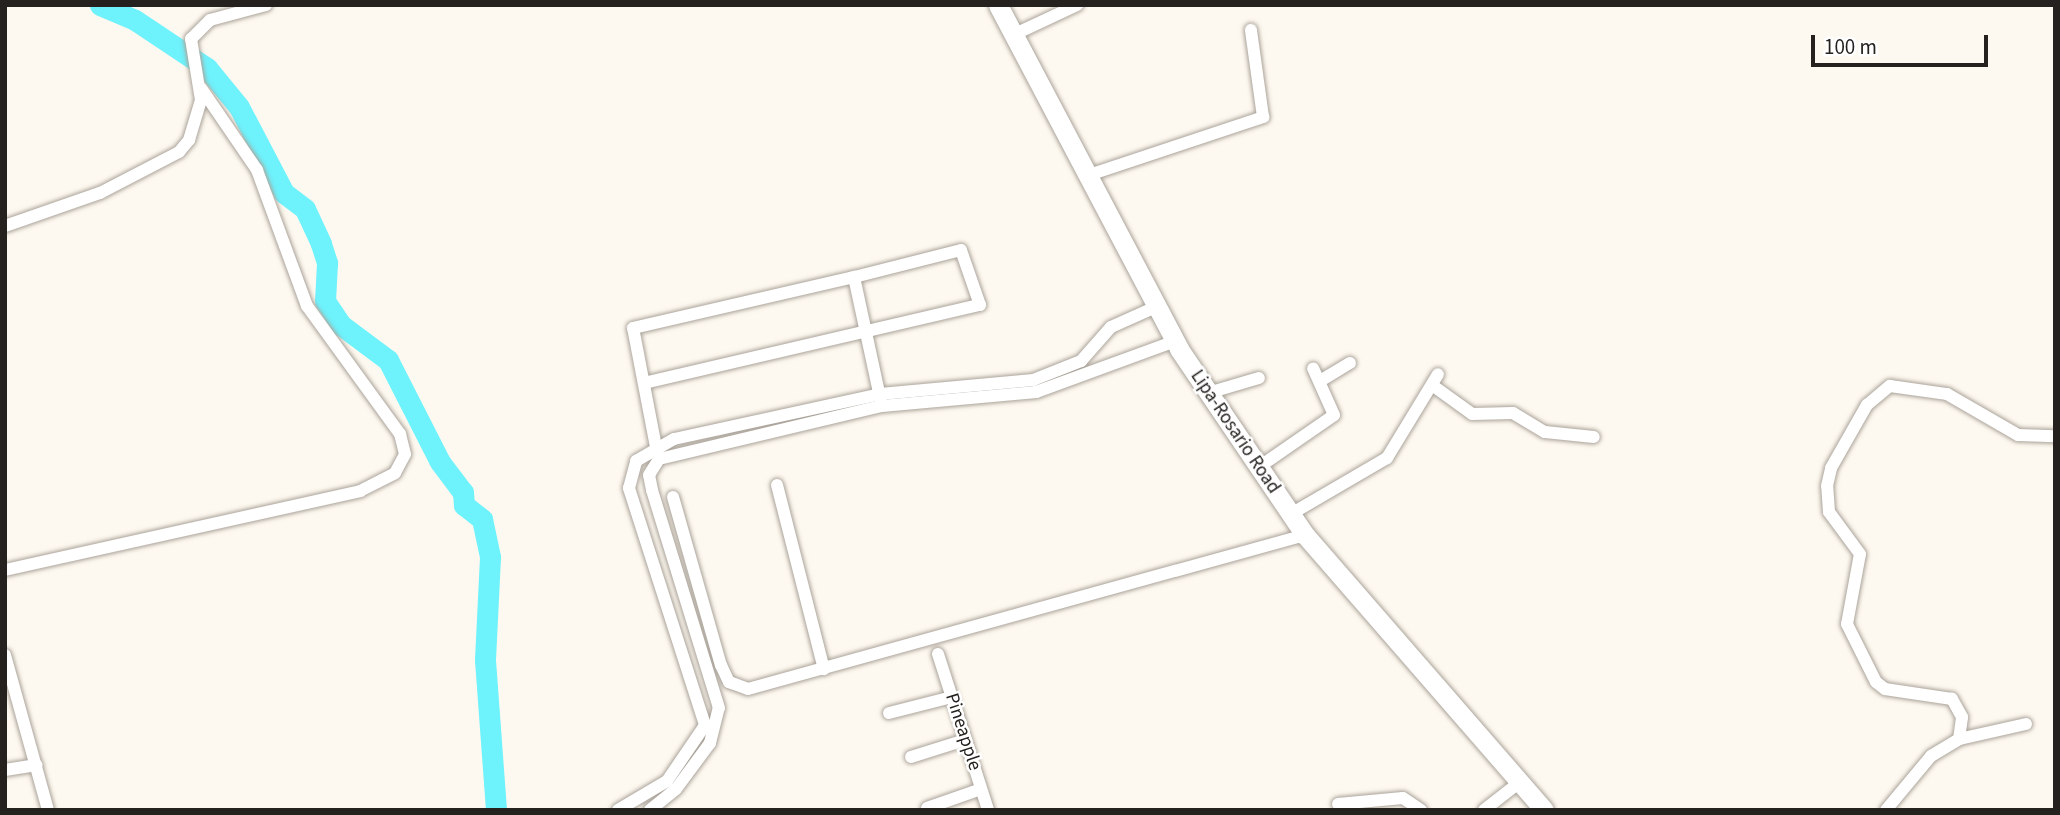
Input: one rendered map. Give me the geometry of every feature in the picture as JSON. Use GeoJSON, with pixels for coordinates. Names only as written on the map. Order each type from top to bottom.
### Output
{"type":"FeatureCollection","features":[{"type":"Feature","properties":{"kind":"main road","name":"Lipa-Rosario Road"},"geometry":{"type":"LineString","coordinates":[[998,5],[1175,341],[1208,393],[1305,535],[1516,785],[1544,810]]}},
{"type":"Feature","properties":{"kind":"street"},"geometry":{"type":"LineString","coordinates":[[5,226],[100,193],[179,152],[189,140],[201,88],[191,39],[210,20],[266,5]]}},
{"type":"Feature","properties":{"kind":"street"},"geometry":{"type":"LineString","coordinates":[[1013,35],[1077,5]]}},
{"type":"Feature","properties":{"kind":"street"},"geometry":{"type":"LineString","coordinates":[[1086,176],[1263,117],[1251,30]]}},
{"type":"Feature","properties":{"kind":"street"},"geometry":{"type":"LineString","coordinates":[[5,570],[360,491],[396,473],[405,454],[400,433],[307,306],[257,170],[201,88]]}},
{"type":"Feature","properties":{"kind":"street"},"geometry":{"type":"LineString","coordinates":[[644,383],[980,305],[961,250],[634,328],[644,383],[656,447]]}},
{"type":"Feature","properties":{"kind":"street"},"geometry":{"type":"LineString","coordinates":[[854,277],[881,400]]}},
{"type":"Feature","properties":{"kind":"street"},"geometry":{"type":"LineString","coordinates":[[618,810],[667,781],[705,725],[629,488],[636,461],[656,447],[881,400],[1033,380],[1094,352],[1111,327],[1157,307]]}},
{"type":"Feature","properties":{"kind":"street"},"geometry":{"type":"LineString","coordinates":[[650,810],[677,789],[710,743],[719,708],[652,490],[654,467],[678,451],[881,400],[1036,392],[1175,341]]}},
{"type":"Feature","properties":{"kind":"street"},"geometry":{"type":"LineString","coordinates":[[1094,352],[1103,369]]}},
{"type":"Feature","properties":{"kind":"street"},"geometry":{"type":"LineString","coordinates":[[1320,381],[1350,363]]}},
{"type":"Feature","properties":{"kind":"street"},"geometry":{"type":"LineString","coordinates":[[1259,467],[1331,421],[1334,409],[1313,368]]}},
{"type":"Feature","properties":{"kind":"street"},"geometry":{"type":"LineString","coordinates":[[1208,393],[1259,378]]}},
{"type":"Feature","properties":{"kind":"street"},"geometry":{"type":"LineString","coordinates":[[1291,514],[1387,458],[1435,380],[1472,414],[1513,413],[1545,432],[1594,437]]}},
{"type":"Feature","properties":{"kind":"street"},"geometry":{"type":"LineString","coordinates":[[1959,739],[1962,717],[1952,699],[1885,689],[1861,656],[1847,612],[1860,554],[1829,512],[1830,468],[1867,405],[1890,386],[1947,394],[2018,435],[2055,436]]}},
{"type":"Feature","properties":{"kind":"street"},"geometry":{"type":"LineString","coordinates":[[777,485],[824,669]]}},
{"type":"Feature","properties":{"kind":"street"},"geometry":{"type":"LineString","coordinates":[[673,497],[729,682],[748,689],[1305,535]]}},
{"type":"Feature","properties":{"kind":"street","name":"Pineapple"},"geometry":{"type":"LineString","coordinates":[[938,654],[988,810]]}},
{"type":"Feature","properties":{"kind":"street"},"geometry":{"type":"LineString","coordinates":[[5,655],[48,810]]}},
{"type":"Feature","properties":{"kind":"street"},"geometry":{"type":"LineString","coordinates":[[889,713],[952,697]]}},
{"type":"Feature","properties":{"kind":"street"},"geometry":{"type":"LineString","coordinates":[[1886,810],[1931,756],[1959,739],[2026,724]]}},
{"type":"Feature","properties":{"kind":"street"},"geometry":{"type":"LineString","coordinates":[[911,757],[965,740]]}},
{"type":"Feature","properties":{"kind":"street"},"geometry":{"type":"LineString","coordinates":[[5,770],[37,765]]}},
{"type":"Feature","properties":{"kind":"street"},"geometry":{"type":"LineString","coordinates":[[1484,810],[1516,785]]}},
{"type":"Feature","properties":{"kind":"street"},"geometry":{"type":"LineString","coordinates":[[927,808],[981,789]]}},
{"type":"Feature","properties":{"kind":"street"},"geometry":{"type":"LineString","coordinates":[[1338,804],[1403,798],[1421,810]]}},
{"type":"Feature","properties":{"kind":"waterway"},"geometry":{"type":"LineString","coordinates":[[100,5],[135,20],[207,68],[239,107],[284,193],[305,209],[321,244],[327,263],[325,301],[341,325],[388,360],[440,462],[463,492],[464,505],[482,519],[490,557],[485,660],[496,810]]}}]}
